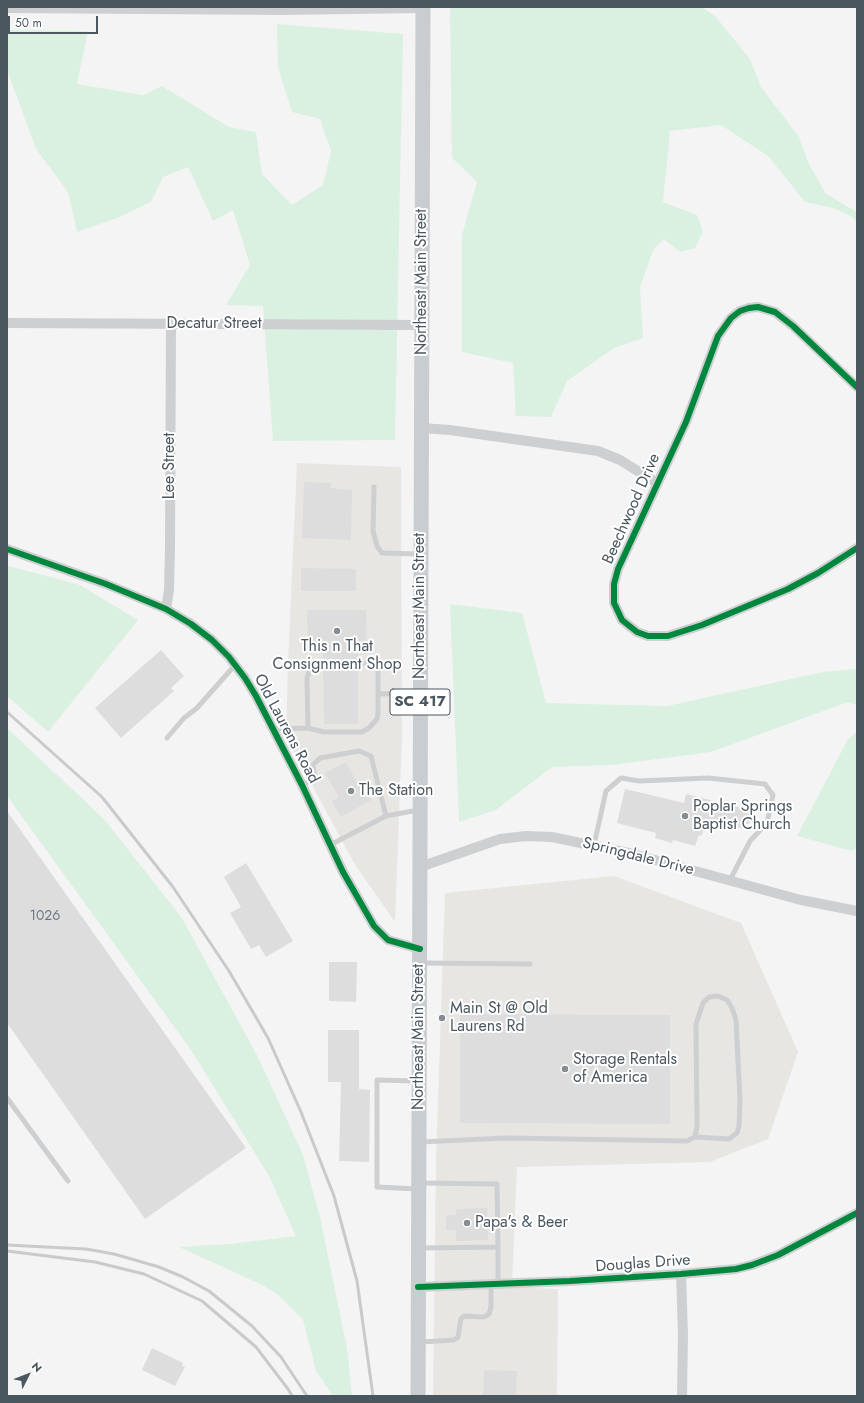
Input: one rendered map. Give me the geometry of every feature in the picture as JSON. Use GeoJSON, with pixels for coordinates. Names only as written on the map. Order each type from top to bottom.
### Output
{"type":"FeatureCollection","features":[{"type":"Feature","properties":{"kind":"main road","name":"Northeast Main Street"},"geometry":{"type":"LineString","coordinates":[[418,1396],[423,8]]}},
{"type":"Feature","properties":{"kind":"street"},"geometry":{"type":"LineString","coordinates":[[7,8],[282,10],[423,8]]}},
{"type":"Feature","properties":{"kind":"street","name":"Beechwood Drive"},"geometry":{"type":"LineString","coordinates":[[857,387],[793,326],[775,312],[758,307],[740,311],[730,318],[718,336],[686,422],[618,569],[614,584],[614,603],[619,615],[628,626],[642,635],[668,636],[702,625],[788,589],[818,573],[857,548]]}},
{"type":"Feature","properties":{"kind":"street","name":"Decatur Street"},"geometry":{"type":"LineString","coordinates":[[7,323],[422,325]]}},
{"type":"Feature","properties":{"kind":"street","name":"Lee Street"},"geometry":{"type":"LineString","coordinates":[[166,609],[169,590],[170,548],[171,323]]}},
{"type":"Feature","properties":{"kind":"street","name":"Beechwood Drive"},"geometry":{"type":"LineString","coordinates":[[422,428],[450,430],[598,451],[620,460],[657,483]]}},
{"type":"Feature","properties":{"kind":"street","name":"Old Laurens Road"},"geometry":{"type":"LineString","coordinates":[[7,549],[106,584],[166,609],[192,624],[212,640],[235,665],[249,684],[302,785],[354,892],[374,926],[388,940],[420,956]]}},
{"type":"Feature","properties":{"kind":"street","name":"Springdale Drive"},"geometry":{"type":"LineString","coordinates":[[420,867],[486,843],[513,837],[552,837],[594,845],[801,900],[857,911]]}},
{"type":"Feature","properties":{"kind":"street","name":"Douglas Drive"},"geometry":{"type":"LineString","coordinates":[[418,1287],[681,1274],[736,1269],[778,1255],[857,1213]]}},
{"type":"Feature","properties":{"kind":"street"},"geometry":{"type":"LineString","coordinates":[[681,1274],[683,1334],[682,1396]]}},
{"type":"Feature","properties":{"kind":"lane"},"geometry":{"type":"LineString","coordinates":[[374,487],[373,531],[377,546],[382,553],[420,554]]}},
{"type":"Feature","properties":{"kind":"lane"},"geometry":{"type":"LineString","coordinates":[[272,729],[308,728],[324,732],[362,732],[369,728],[377,719],[378,671],[374,665],[322,664],[315,666],[309,672],[307,678],[308,728]]}},
{"type":"Feature","properties":{"kind":"lane"},"geometry":{"type":"LineString","coordinates":[[167,738],[184,718],[197,708],[235,665]]}},
{"type":"Feature","properties":{"kind":"lane"},"geometry":{"type":"LineString","coordinates":[[378,694],[420,693]]}},
{"type":"Feature","properties":{"kind":"lane"},"geometry":{"type":"LineString","coordinates":[[302,785],[316,780],[313,765],[320,758],[359,751],[371,756],[386,816]]}},
{"type":"Feature","properties":{"kind":"lane"},"geometry":{"type":"LineString","coordinates":[[594,845],[606,791],[621,778],[639,781],[708,778],[766,784],[773,795],[767,823],[750,841],[730,880]]}},
{"type":"Feature","properties":{"kind":"lane"},"geometry":{"type":"LineString","coordinates":[[330,845],[386,816],[420,809]]}},
{"type":"Feature","properties":{"kind":"lane"},"geometry":{"type":"LineString","coordinates":[[420,956],[530,964]]}},
{"type":"Feature","properties":{"kind":"lane"},"geometry":{"type":"LineString","coordinates":[[418,1142],[506,1138],[687,1141],[695,1138],[729,1139],[736,1133],[740,1126],[736,1020],[732,1008],[727,1000],[718,996],[709,997],[703,1003],[696,1024],[697,1126],[695,1138]]}},
{"type":"Feature","properties":{"kind":"lane"},"geometry":{"type":"LineString","coordinates":[[418,1342],[454,1340],[458,1337],[461,1319],[464,1316],[484,1316],[489,1314],[498,1248],[497,1184],[377,1187],[377,1080],[419,1081]]}},
{"type":"Feature","properties":{"kind":"lane"},"geometry":{"type":"LineString","coordinates":[[7,1098],[68,1181]]}},
{"type":"Feature","properties":{"kind":"lane"},"geometry":{"type":"LineString","coordinates":[[418,1248],[498,1248]]}},
{"type":"Feature","properties":{"kind":"shaded area"},"geometry":{"type":"Polygon","coordinates":[[[297,463],[401,467],[402,736],[395,922],[354,863],[286,737],[297,463]]]}},
{"type":"Feature","properties":{"kind":"shaded area"},"geometry":{"type":"Polygon","coordinates":[[[614,876],[741,923],[798,1052],[768,1139],[710,1162],[517,1167],[512,1287],[558,1289],[557,1396],[433,1396],[436,1161],[445,893],[614,876]]]}},
{"type":"Feature","properties":{"kind":"green space"},"geometry":{"type":"Polygon","coordinates":[[[450,7],[702,7],[716,17],[750,59],[761,87],[799,137],[809,164],[826,194],[857,212],[857,222],[851,216],[833,208],[805,202],[768,156],[721,125],[670,131],[663,202],[697,215],[703,232],[695,248],[680,252],[664,239],[653,250],[640,288],[643,338],[614,348],[567,381],[551,417],[516,416],[513,363],[462,352],[462,235],[477,182],[452,158],[450,7]]]}},
{"type":"Feature","properties":{"kind":"green space"},"geometry":{"type":"Polygon","coordinates":[[[277,24],[403,34],[395,440],[273,441],[263,306],[226,305],[250,265],[233,210],[213,221],[188,167],[163,177],[151,202],[117,218],[77,232],[68,192],[36,149],[7,70],[7,30],[88,31],[77,84],[143,95],[162,86],[229,127],[256,132],[262,174],[292,205],[323,185],[331,151],[320,119],[292,112],[278,68],[277,24]]]}},
{"type":"Feature","properties":{"kind":"green space"},"geometry":{"type":"Polygon","coordinates":[[[9,566],[80,585],[138,620],[48,732],[7,696],[7,570],[9,566]]]}},
{"type":"Feature","properties":{"kind":"green space"},"geometry":{"type":"Polygon","coordinates":[[[450,604],[522,613],[546,703],[667,706],[823,672],[857,669],[857,705],[848,702],[711,752],[612,765],[552,767],[496,810],[459,822],[450,604]]]}},
{"type":"Feature","properties":{"kind":"green space"},"geometry":{"type":"Polygon","coordinates":[[[7,728],[104,819],[182,918],[258,1057],[303,1155],[320,1217],[347,1348],[352,1396],[333,1396],[316,1371],[303,1320],[277,1294],[260,1284],[179,1247],[230,1244],[296,1236],[269,1176],[191,1050],[7,796],[7,728]]]}},
{"type":"Feature","properties":{"kind":"green space"},"geometry":{"type":"Polygon","coordinates":[[[857,732],[857,848],[852,851],[797,836],[848,739],[857,732]]]}},
{"type":"Feature","properties":{"kind":"building"},"geometry":{"type":"Polygon","coordinates":[[[304,482],[331,483],[331,488],[352,490],[351,540],[302,538],[304,482]]]}},
{"type":"Feature","properties":{"kind":"building"},"geometry":{"type":"Polygon","coordinates":[[[301,568],[356,569],[356,591],[301,591],[301,568]]]}},
{"type":"Feature","properties":{"kind":"building","name":"This n That Consignment Shop"},"geometry":{"type":"Polygon","coordinates":[[[307,610],[366,610],[367,652],[358,652],[358,659],[323,659],[323,652],[308,652],[307,610]]]}},
{"type":"Feature","properties":{"kind":"building"},"geometry":{"type":"Polygon","coordinates":[[[161,650],[184,676],[171,688],[174,691],[121,738],[95,708],[161,650]]]}},
{"type":"Feature","properties":{"kind":"building"},"geometry":{"type":"Polygon","coordinates":[[[323,667],[358,667],[358,724],[324,724],[323,667]]]}},
{"type":"Feature","properties":{"kind":"building","name":"The Station"},"geometry":{"type":"Polygon","coordinates":[[[346,762],[359,786],[362,784],[371,800],[341,817],[332,801],[339,797],[325,773],[346,762]]]}},
{"type":"Feature","properties":{"kind":"building","name":"Poplar Springs Baptist Church"},"geometry":{"type":"Polygon","coordinates":[[[625,789],[684,803],[686,794],[750,810],[749,812],[752,813],[749,824],[746,824],[745,829],[705,820],[702,836],[699,835],[695,846],[673,840],[672,843],[655,838],[656,833],[617,823],[625,789]]]}},
{"type":"Feature","properties":{"kind":"building"},"geometry":{"type":"Polygon","coordinates":[[[7,811],[246,1148],[145,1219],[7,1023],[7,811]]]}},
{"type":"Feature","properties":{"kind":"building"},"geometry":{"type":"Polygon","coordinates":[[[246,863],[293,941],[266,957],[259,945],[251,949],[230,913],[241,907],[224,877],[246,863]]]}},
{"type":"Feature","properties":{"kind":"building"},"geometry":{"type":"Polygon","coordinates":[[[329,962],[357,962],[356,1002],[329,1001],[329,962]]]}},
{"type":"Feature","properties":{"kind":"building","name":"Storage Rentals of America"},"geometry":{"type":"Polygon","coordinates":[[[460,1014],[670,1015],[670,1124],[460,1123],[460,1014]]]}},
{"type":"Feature","properties":{"kind":"building"},"geometry":{"type":"Polygon","coordinates":[[[328,1030],[359,1030],[359,1089],[370,1090],[369,1162],[339,1161],[341,1082],[328,1082],[328,1030]]]}},
{"type":"Feature","properties":{"kind":"building","name":"Papa's & Beer"},"geometry":{"type":"Polygon","coordinates":[[[487,1208],[488,1240],[456,1241],[456,1230],[446,1230],[446,1216],[456,1215],[456,1209],[487,1208]]]}},
{"type":"Feature","properties":{"kind":"building"},"geometry":{"type":"Polygon","coordinates":[[[152,1348],[183,1363],[182,1366],[185,1367],[175,1386],[142,1370],[152,1348]]]}},
{"type":"Feature","properties":{"kind":"building"},"geometry":{"type":"Polygon","coordinates":[[[484,1370],[517,1371],[516,1396],[483,1396],[484,1370]]]}},
{"type":"Feature","properties":{"kind":"railway"},"geometry":{"type":"LineString","coordinates":[[7,712],[102,797],[173,887],[229,971],[268,1038],[301,1112],[334,1196],[357,1281],[373,1396]]}},
{"type":"Feature","properties":{"kind":"railway"},"geometry":{"type":"LineString","coordinates":[[7,1245],[86,1249],[114,1254],[159,1267],[183,1277],[209,1291],[252,1326],[281,1357],[307,1396]]}},
{"type":"Feature","properties":{"kind":"railway"},"geometry":{"type":"LineString","coordinates":[[7,1251],[95,1262],[144,1274],[202,1301],[256,1347],[292,1396]]}},
{"type":"Feature","properties":{"kind":"cycle path"},"geometry":{"type":"LineString","coordinates":[[857,387],[793,326],[775,312],[758,307],[749,308],[740,311],[731,318],[718,336],[686,422],[618,569],[614,584],[614,603],[622,620],[637,632],[648,636],[668,636],[702,625],[788,589],[818,573],[857,548]]}},
{"type":"Feature","properties":{"kind":"cycle path"},"geometry":{"type":"LineString","coordinates":[[7,549],[106,584],[166,609],[191,624],[212,640],[229,657],[245,678],[256,696],[302,785],[343,872],[374,926],[388,940],[420,949]]}},
{"type":"Feature","properties":{"kind":"cycle path"},"geometry":{"type":"LineString","coordinates":[[418,1287],[570,1281],[736,1269],[752,1265],[778,1255],[857,1213]]}},
{"type":"Feature","properties":{"kind":"place","name":"This n That Consignment Shop"},"geometry":{"type":"Point","coordinates":[337,631]}},
{"type":"Feature","properties":{"kind":"place","name":"The Station"},"geometry":{"type":"Point","coordinates":[351,791]}},
{"type":"Feature","properties":{"kind":"place","name":"Poplar Springs Baptist Church"},"geometry":{"type":"Point","coordinates":[685,816]}},
{"type":"Feature","properties":{"kind":"place","name":"Main St @ Old Laurens Rd"},"geometry":{"type":"Point","coordinates":[442,1018]}},
{"type":"Feature","properties":{"kind":"place","name":"Storage Rentals of America"},"geometry":{"type":"Point","coordinates":[565,1069]}},
{"type":"Feature","properties":{"kind":"place","name":"Papa's & Beer"},"geometry":{"type":"Point","coordinates":[467,1223]}}]}
